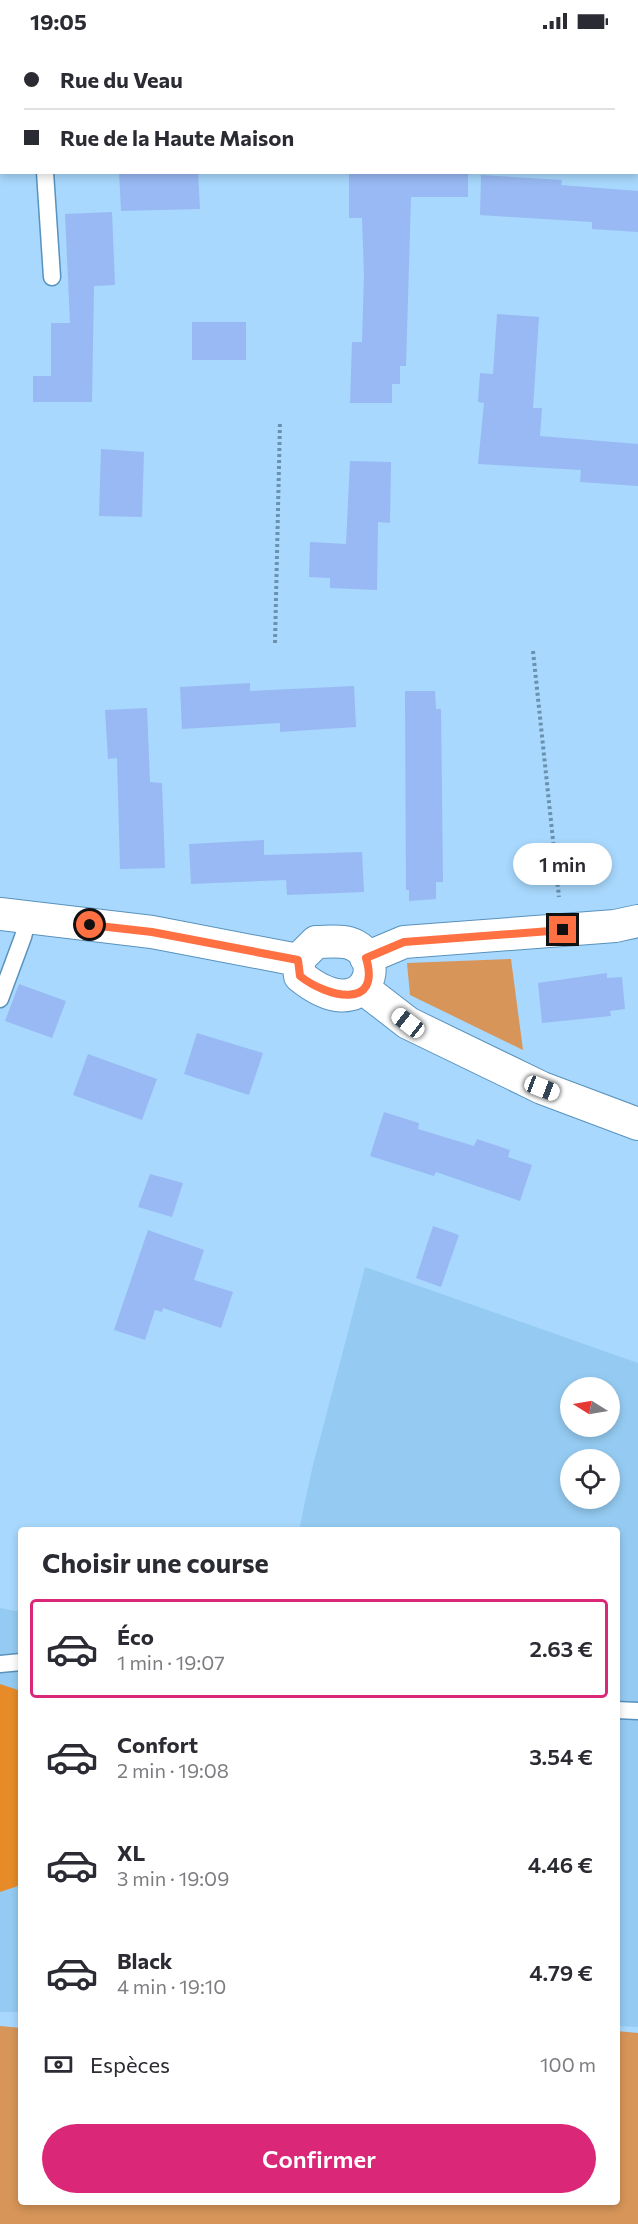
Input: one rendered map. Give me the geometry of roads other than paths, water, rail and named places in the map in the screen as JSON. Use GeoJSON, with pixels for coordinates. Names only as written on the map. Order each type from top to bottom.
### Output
{"type":"FeatureCollection","features":[{"type":"Feature","properties":{"kind":"street"},"geometry":{"type":"LineString","coordinates":[[14,915],[152,932],[298,960]]}},
{"type":"Feature","properties":{"kind":"street"},"geometry":{"type":"LineString","coordinates":[[366,958],[404,942],[563,930],[638,921]]}},
{"type":"Feature","properties":{"kind":"street"},"geometry":{"type":"LineString","coordinates":[[316,942],[348,943],[359,948],[370,969],[364,989],[356,995],[337,996],[313,986],[300,976],[298,960],[316,942]]}},
{"type":"Feature","properties":{"kind":"street"},"geometry":{"type":"LineString","coordinates":[[364,989],[408,1023],[542,1088],[638,1124]]}},
{"type":"Feature","properties":{"kind":"lane"},"geometry":{"type":"LineString","coordinates":[[45,174],[52,277]]}},
{"type":"Feature","properties":{"kind":"lane"},"geometry":{"type":"LineString","coordinates":[[0,999],[24,937],[14,915]]}},
{"type":"Feature","properties":{"kind":"lane"},"geometry":{"type":"LineString","coordinates":[[0,1664],[18,1662]]}},
{"type":"Feature","properties":{"kind":"lane"},"geometry":{"type":"LineString","coordinates":[[620,1710],[638,1711]]}}]}
